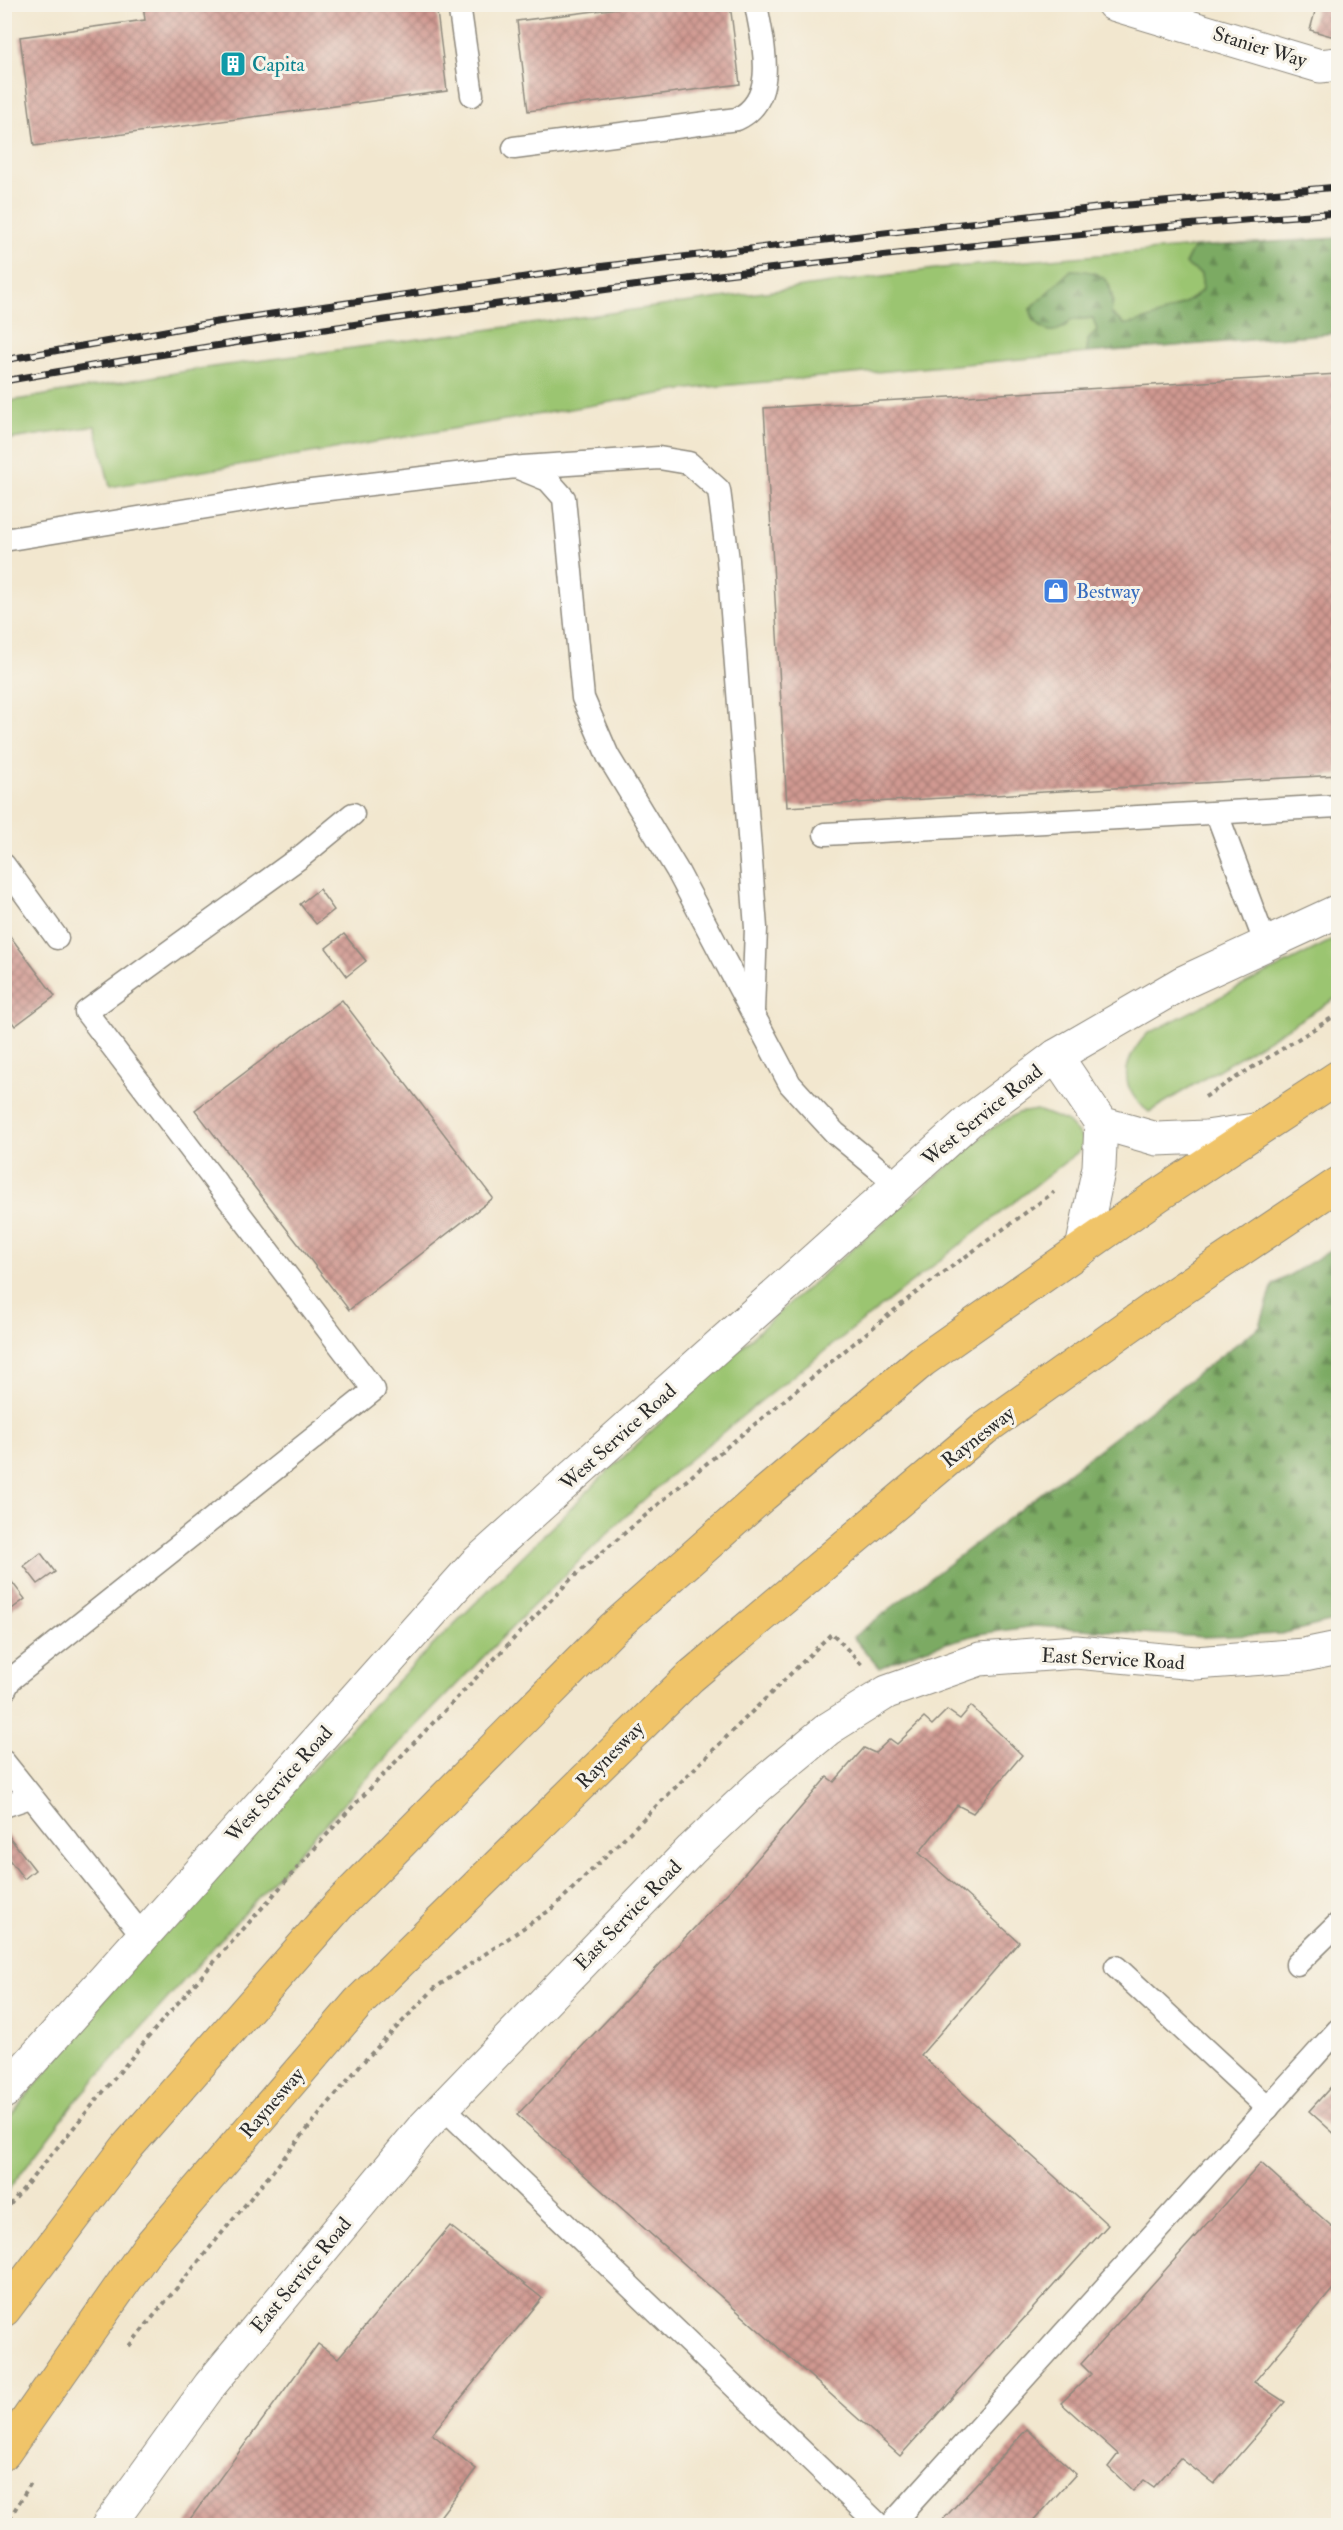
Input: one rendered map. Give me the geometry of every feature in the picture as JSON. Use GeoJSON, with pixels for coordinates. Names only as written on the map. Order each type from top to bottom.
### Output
{"type":"FeatureCollection","features":[{"type":"Feature","properties":{"kind":"highway"},"geometry":{"type":"LineString","coordinates":[[4,2310],[128,2146],[338,1906],[612,1629],[763,1494],[922,1361],[1254,1130],[1338,1077]]}},
{"type":"Feature","properties":{"kind":"highway","name":"Raynesway"},"geometry":{"type":"LineString","coordinates":[[4,2453],[147,2248],[359,2002],[690,1677],[984,1429],[1164,1301],[1338,1184]]}},
{"type":"Feature","properties":{"kind":"street","name":"Stanier Way"},"geometry":{"type":"LineString","coordinates":[[1113,4],[1320,66],[1338,64]]}},
{"type":"Feature","properties":{"kind":"street","name":"West Service Road"},"geometry":{"type":"LineString","coordinates":[[4,2092],[475,1564],[969,1121],[1056,1056],[1182,983],[1338,911]]}},
{"type":"Feature","properties":{"kind":"street"},"geometry":{"type":"LineString","coordinates":[[1056,1056],[1101,1123],[1099,1167],[1082,1249]]}},
{"type":"Feature","properties":{"kind":"street"},"geometry":{"type":"LineString","coordinates":[[1101,1123],[1157,1138],[1206,1137],[1254,1130]]}},
{"type":"Feature","properties":{"kind":"street","name":"East Service Road"},"geometry":{"type":"LineString","coordinates":[[108,2526],[210,2385],[443,2107],[691,1850],[759,1786],[828,1729],[887,1692],[980,1659],[1024,1654],[1076,1653],[1195,1663],[1304,1655],[1338,1648]]}},
{"type":"Feature","properties":{"kind":"lane"},"geometry":{"type":"LineString","coordinates":[[459,4],[472,95]]}},
{"type":"Feature","properties":{"kind":"lane"},"geometry":{"type":"LineString","coordinates":[[514,148],[737,119],[748,114],[761,96],[765,75],[756,4]]}},
{"type":"Feature","properties":{"kind":"lane"},"geometry":{"type":"LineString","coordinates":[[4,540],[286,494],[516,467],[659,458],[689,463],[718,490],[728,560],[756,928],[753,1013]]}},
{"type":"Feature","properties":{"kind":"lane"},"geometry":{"type":"LineString","coordinates":[[516,467],[548,480],[564,498],[583,698],[608,756],[677,870],[790,1084],[835,1133],[898,1185]]}},
{"type":"Feature","properties":{"kind":"lane"},"geometry":{"type":"LineString","coordinates":[[825,834],[1338,806]]}},
{"type":"Feature","properties":{"kind":"lane"},"geometry":{"type":"LineString","coordinates":[[4,1691],[10,1680],[374,1390],[86,1012],[303,855],[353,814]]}},
{"type":"Feature","properties":{"kind":"lane"},"geometry":{"type":"LineString","coordinates":[[1217,814],[1266,945]]}},
{"type":"Feature","properties":{"kind":"lane"},"geometry":{"type":"LineString","coordinates":[[4,865],[57,938]]}},
{"type":"Feature","properties":{"kind":"lane"},"geometry":{"type":"LineString","coordinates":[[4,1762],[143,1936]]}},
{"type":"Feature","properties":{"kind":"lane"},"geometry":{"type":"LineString","coordinates":[[4,1806],[30,1797]]}},
{"type":"Feature","properties":{"kind":"lane"},"geometry":{"type":"LineString","coordinates":[[1297,1964],[1338,1924]]}},
{"type":"Feature","properties":{"kind":"lane"},"geometry":{"type":"LineString","coordinates":[[1116,1967],[1268,2108]]}},
{"type":"Feature","properties":{"kind":"lane"},"geometry":{"type":"LineString","coordinates":[[890,2526],[1338,2030]]}},
{"type":"Feature","properties":{"kind":"lane"},"geometry":{"type":"LineString","coordinates":[[443,2107],[880,2526]]}},
{"type":"Feature","properties":{"kind":"path"},"geometry":{"type":"LineString","coordinates":[[1200,1101],[1338,1014]]}},
{"type":"Feature","properties":{"kind":"path"},"geometry":{"type":"LineString","coordinates":[[4,2212],[160,2022],[332,1830],[571,1579],[701,1468],[913,1295],[1054,1192]]}},
{"type":"Feature","properties":{"kind":"path"},"geometry":{"type":"LineString","coordinates":[[125,2351],[361,2064],[435,1988],[553,1908],[832,1633],[887,1692]]}},
{"type":"Feature","properties":{"kind":"path"},"geometry":{"type":"LineString","coordinates":[[5,2526],[17,2502],[37,2474]]}},
{"type":"Feature","properties":{"kind":"green space"},"geometry":{"type":"Polygon","coordinates":[[[1338,238],[1338,333],[1087,353],[1088,340],[1097,330],[1093,318],[1071,320],[1059,330],[1053,331],[1037,323],[1030,309],[1071,270],[1082,271],[1099,275],[1105,280],[1111,293],[1111,314],[1124,324],[1143,321],[1177,307],[1203,289],[1201,274],[1185,264],[1194,247],[1338,238]]]}},
{"type":"Feature","properties":{"kind":"green space"},"geometry":{"type":"Polygon","coordinates":[[[1194,247],[1185,264],[1201,274],[1203,289],[1188,301],[1154,317],[1124,324],[1111,313],[1113,300],[1109,284],[1048,293],[1030,309],[1034,321],[1043,329],[1064,328],[1071,320],[1093,318],[1097,330],[1088,340],[1087,353],[688,389],[110,487],[95,426],[5,440],[5,402],[198,369],[942,268],[1194,247]]]}},
{"type":"Feature","properties":{"kind":"green space"},"geometry":{"type":"Polygon","coordinates":[[[1338,937],[1338,997],[1149,1112],[1139,1103],[1128,1083],[1128,1064],[1132,1054],[1147,1034],[1338,937]]]}},
{"type":"Feature","properties":{"kind":"green space"},"geometry":{"type":"Polygon","coordinates":[[[1037,1110],[1066,1121],[1088,1144],[761,1401],[672,1474],[615,1526],[529,1610],[394,1749],[279,1874],[75,2102],[5,2194],[5,2123],[127,1971],[185,1905],[372,1706],[602,1477],[776,1315],[991,1129],[1018,1113],[1037,1110]]]}},
{"type":"Feature","properties":{"kind":"green space"},"geometry":{"type":"Polygon","coordinates":[[[1338,1246],[1338,1620],[1281,1634],[1203,1637],[1035,1626],[979,1634],[921,1650],[879,1668],[853,1637],[1260,1326],[1273,1285],[1338,1246]]]}},
{"type":"Feature","properties":{"kind":"building","name":"Capita"},"geometry":{"type":"Polygon","coordinates":[[[143,4],[436,4],[447,91],[34,146],[20,37],[145,20],[143,4]]]}},
{"type":"Feature","properties":{"kind":"building"},"geometry":{"type":"Polygon","coordinates":[[[650,4],[730,4],[740,84],[528,111],[517,21],[650,4]]]}},
{"type":"Feature","properties":{"kind":"building"},"geometry":{"type":"Polygon","coordinates":[[[1307,4],[1338,4],[1338,38],[1310,30],[1316,8],[1307,4]]]}},
{"type":"Feature","properties":{"kind":"building","name":"Bestway"},"geometry":{"type":"Polygon","coordinates":[[[1338,374],[1338,775],[787,807],[764,408],[1338,374]]]}},
{"type":"Feature","properties":{"kind":"building"},"geometry":{"type":"Polygon","coordinates":[[[319,889],[334,910],[316,924],[300,904],[319,889]]]}},
{"type":"Feature","properties":{"kind":"building"},"geometry":{"type":"Polygon","coordinates":[[[4,928],[55,996],[15,1026],[4,1011],[4,928]]]}},
{"type":"Feature","properties":{"kind":"building"},"geometry":{"type":"Polygon","coordinates":[[[344,934],[366,961],[347,976],[326,948],[344,934]]]}},
{"type":"Feature","properties":{"kind":"building"},"geometry":{"type":"Polygon","coordinates":[[[342,1000],[493,1198],[349,1310],[195,1110],[342,1000]]]}},
{"type":"Feature","properties":{"kind":"building"},"geometry":{"type":"Polygon","coordinates":[[[41,1553],[55,1572],[38,1584],[24,1566],[41,1553]]]}},
{"type":"Feature","properties":{"kind":"building"},"geometry":{"type":"Polygon","coordinates":[[[5,1573],[25,1599],[5,1614],[5,1573]]]}},
{"type":"Feature","properties":{"kind":"building"},"geometry":{"type":"Polygon","coordinates":[[[971,1706],[1022,1755],[973,1813],[957,1805],[919,1853],[1019,1942],[921,2055],[1108,2225],[900,2456],[517,2115],[733,1887],[827,1777],[834,1782],[864,1748],[875,1753],[890,1739],[897,1744],[924,1718],[932,1725],[947,1710],[960,1719],[971,1706]]]}},
{"type":"Feature","properties":{"kind":"building"},"geometry":{"type":"Polygon","coordinates":[[[7,1834],[35,1870],[24,1879],[4,1853],[4,1836],[7,1834]]]}},
{"type":"Feature","properties":{"kind":"building"},"geometry":{"type":"Polygon","coordinates":[[[1338,2079],[1338,2137],[1309,2111],[1338,2079]]]}},
{"type":"Feature","properties":{"kind":"building"},"geometry":{"type":"Polygon","coordinates":[[[1261,2163],[1338,2232],[1338,2283],[1254,2382],[1285,2402],[1214,2484],[1180,2458],[1154,2487],[1144,2480],[1133,2491],[1108,2467],[1118,2454],[1061,2403],[1091,2374],[1081,2364],[1261,2163]]]}},
{"type":"Feature","properties":{"kind":"building"},"geometry":{"type":"Polygon","coordinates":[[[450,2226],[542,2298],[432,2434],[476,2469],[433,2526],[185,2526],[318,2344],[338,2358],[450,2226]]]}},
{"type":"Feature","properties":{"kind":"building"},"geometry":{"type":"Polygon","coordinates":[[[1027,2429],[1076,2474],[1029,2526],[937,2526],[1027,2429]]]}},
{"type":"Feature","properties":{"kind":"railway"},"geometry":{"type":"LineString","coordinates":[[4,360],[210,323],[580,269],[1105,207],[1338,187]]}},
{"type":"Feature","properties":{"kind":"railway"},"geometry":{"type":"LineString","coordinates":[[4,381],[365,323],[727,274],[1032,239],[1338,213]]}},
{"type":"Feature","properties":{"kind":"place","name":"Capita"},"geometry":{"type":"Point","coordinates":[233,64]}},
{"type":"Feature","properties":{"kind":"place","name":"Bestway"},"geometry":{"type":"Point","coordinates":[1056,591]}}]}
